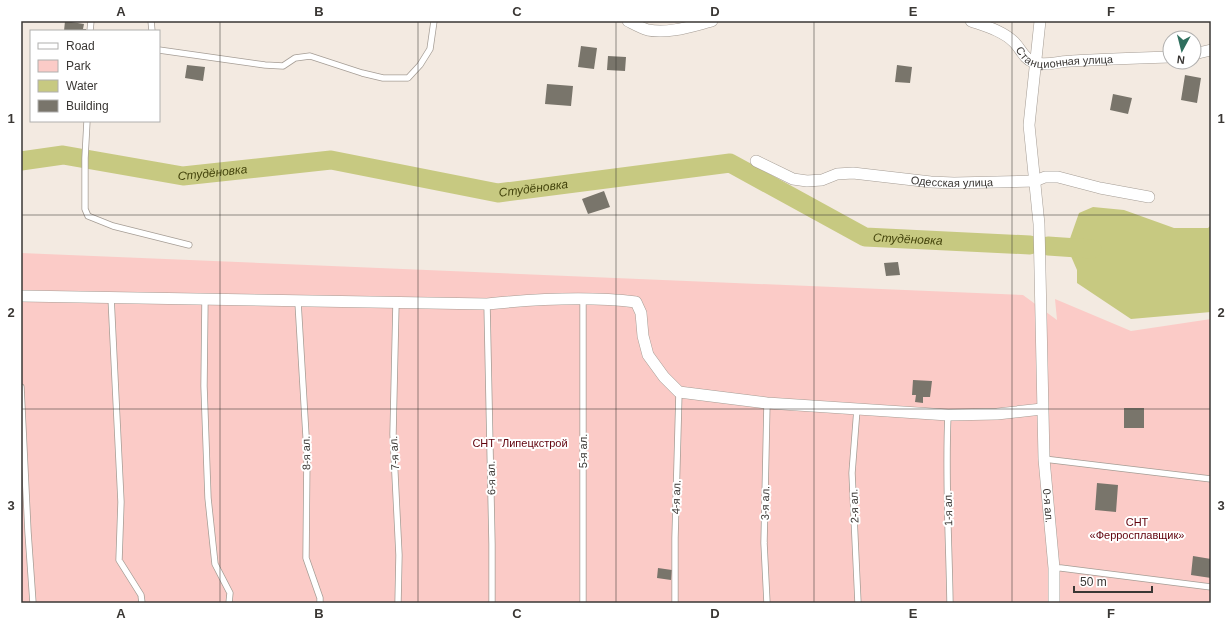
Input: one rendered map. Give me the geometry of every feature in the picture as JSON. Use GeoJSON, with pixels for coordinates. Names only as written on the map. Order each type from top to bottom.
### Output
{"type":"FeatureCollection","features":[{"type":"Feature","properties":{"kind":"street"},"geometry":{"type":"LineString","coordinates":[[628,21],[648,30],[669,30],[712,21]]}},
{"type":"Feature","properties":{"kind":"street","name":"Станционная улица"},"geometry":{"type":"LineString","coordinates":[[971,21],[986,26],[1008,37],[1027,58],[1035,64],[1162,57]]}},
{"type":"Feature","properties":{"kind":"street","name":"0-я ал."},"geometry":{"type":"LineString","coordinates":[[1040,21],[1029,125],[1039,224],[1042,408],[1044,458],[1054,568],[1054,603]]}},
{"type":"Feature","properties":{"kind":"street","name":"Одесская улица"},"geometry":{"type":"LineString","coordinates":[[756,161],[793,179],[807,181],[822,180],[837,174],[853,173],[930,182],[954,183],[1035,181],[1045,177],[1058,177],[1100,188],[1149,197]]}},
{"type":"Feature","properties":{"kind":"street"},"geometry":{"type":"LineString","coordinates":[[21,296],[298,302],[487,304],[535,300],[583,299],[636,302],[641,313],[643,336],[648,355],[664,377],[679,392],[767,403],[948,415],[997,414],[1042,408]]}},
{"type":"Feature","properties":{"kind":"lane"},"geometry":{"type":"LineString","coordinates":[[160,50],[265,65],[283,66],[295,58],[310,56],[362,73],[383,78],[408,78],[420,66],[430,49],[434,21]]}},
{"type":"Feature","properties":{"kind":"lane"},"geometry":{"type":"LineString","coordinates":[[87,122],[85,209],[88,216],[113,226],[189,245]]}},
{"type":"Feature","properties":{"kind":"lane"},"geometry":{"type":"LineString","coordinates":[[111,297],[121,502],[119,560],[141,595],[142,603]]}},
{"type":"Feature","properties":{"kind":"lane"},"geometry":{"type":"LineString","coordinates":[[205,299],[204,386],[208,498],[215,564],[230,593],[229,603]]}},
{"type":"Feature","properties":{"kind":"lane","name":"5-я ал."},"geometry":{"type":"LineString","coordinates":[[583,299],[583,603]]}},
{"type":"Feature","properties":{"kind":"lane","name":"8-я ал."},"geometry":{"type":"LineString","coordinates":[[298,302],[307,453],[306,558],[320,598],[320,603]]}},
{"type":"Feature","properties":{"kind":"lane","name":"7-я ал."},"geometry":{"type":"LineString","coordinates":[[396,303],[393,434],[399,555],[398,603]]}},
{"type":"Feature","properties":{"kind":"lane","name":"6-я ал."},"geometry":{"type":"LineString","coordinates":[[487,304],[492,603]]}},
{"type":"Feature","properties":{"kind":"lane"},"geometry":{"type":"LineString","coordinates":[[21,388],[28,532],[34,603]]}},
{"type":"Feature","properties":{"kind":"lane","name":"4-я ал."},"geometry":{"type":"LineString","coordinates":[[675,603],[675,538],[679,392]]}},
{"type":"Feature","properties":{"kind":"lane","name":"3-я ал."},"geometry":{"type":"LineString","coordinates":[[767,403],[764,543],[767,603]]}},
{"type":"Feature","properties":{"kind":"lane","name":"2-я ал."},"geometry":{"type":"LineString","coordinates":[[857,409],[852,473],[858,603]]}},
{"type":"Feature","properties":{"kind":"lane","name":"1-я ал."},"geometry":{"type":"LineString","coordinates":[[948,415],[947,499],[950,603]]}},
{"type":"Feature","properties":{"kind":"lane"},"geometry":{"type":"LineString","coordinates":[[1044,458],[1211,479]]}},
{"type":"Feature","properties":{"kind":"lane"},"geometry":{"type":"LineString","coordinates":[[1054,568],[1211,587]]}},
{"type":"Feature","properties":{"kind":"green space","name":"СНТ \"Липецкстрой"},"geometry":{"type":"Polygon","coordinates":[[[21,253],[1023,295],[1057,320],[1055,299],[1131,331],[1211,319],[1211,603],[21,603],[21,253]]]}},
{"type":"Feature","properties":{"kind":"water"},"geometry":{"type":"Polygon","coordinates":[[[1093,207],[1124,210],[1174,228],[1208,228],[1211,225],[1211,312],[1131,319],[1077,283],[1077,270],[1067,247],[1079,213],[1093,207]]]}},
{"type":"Feature","properties":{"kind":"building"},"geometry":{"type":"Polygon","coordinates":[[[65,21],[84,24],[83,29],[86,29],[86,30],[64,30],[65,21]]]}},
{"type":"Feature","properties":{"kind":"building"},"geometry":{"type":"Polygon","coordinates":[[[581,46],[597,48],[594,69],[578,67],[581,46]]]}},
{"type":"Feature","properties":{"kind":"building"},"geometry":{"type":"Polygon","coordinates":[[[608,56],[626,57],[625,71],[607,70],[608,56]]]}},
{"type":"Feature","properties":{"kind":"building"},"geometry":{"type":"Polygon","coordinates":[[[187,65],[205,67],[203,81],[185,78],[187,65]]]}},
{"type":"Feature","properties":{"kind":"building"},"geometry":{"type":"Polygon","coordinates":[[[897,65],[912,67],[910,83],[895,82],[897,65]]]}},
{"type":"Feature","properties":{"kind":"building"},"geometry":{"type":"Polygon","coordinates":[[[1185,75],[1201,78],[1197,103],[1181,100],[1185,75]]]}},
{"type":"Feature","properties":{"kind":"building"},"geometry":{"type":"Polygon","coordinates":[[[547,84],[573,86],[571,106],[545,104],[547,84]]]}},
{"type":"Feature","properties":{"kind":"building"},"geometry":{"type":"Polygon","coordinates":[[[1113,94],[1132,98],[1128,114],[1110,110],[1113,94]]]}},
{"type":"Feature","properties":{"kind":"building"},"geometry":{"type":"Polygon","coordinates":[[[604,191],[610,207],[588,214],[582,199],[604,191]]]}},
{"type":"Feature","properties":{"kind":"building"},"geometry":{"type":"Polygon","coordinates":[[[898,262],[900,275],[886,276],[884,263],[898,262]]]}},
{"type":"Feature","properties":{"kind":"building"},"geometry":{"type":"Polygon","coordinates":[[[913,380],[932,381],[930,397],[923,397],[923,403],[915,402],[916,395],[912,395],[913,380]]]}},
{"type":"Feature","properties":{"kind":"building"},"geometry":{"type":"Polygon","coordinates":[[[1124,408],[1144,408],[1144,428],[1124,428],[1124,408]]]}},
{"type":"Feature","properties":{"kind":"building"},"geometry":{"type":"Polygon","coordinates":[[[1097,483],[1118,485],[1116,512],[1095,510],[1097,483]]]}},
{"type":"Feature","properties":{"kind":"building"},"geometry":{"type":"Polygon","coordinates":[[[1193,556],[1211,559],[1211,578],[1191,575],[1193,556]]]}},
{"type":"Feature","properties":{"kind":"building"},"geometry":{"type":"Polygon","coordinates":[[[658,568],[672,570],[671,580],[657,578],[658,568]]]}},
{"type":"Feature","properties":{"kind":"waterway","name":"Студёновка"},"geometry":{"type":"LineString","coordinates":[[21,161],[63,155],[183,176],[331,160],[498,193],[730,163],[865,237],[1030,245]]}},
{"type":"Feature","properties":{"kind":"waterway","name":"Студёновка"},"geometry":{"type":"LineString","coordinates":[[1048,246],[1092,249]]}},
{"type":"Feature","properties":{"kind":"park label","name":"СНТ «Ферросплавщик»"},"geometry":{"type":"Point","coordinates":[1137,528]}}]}
